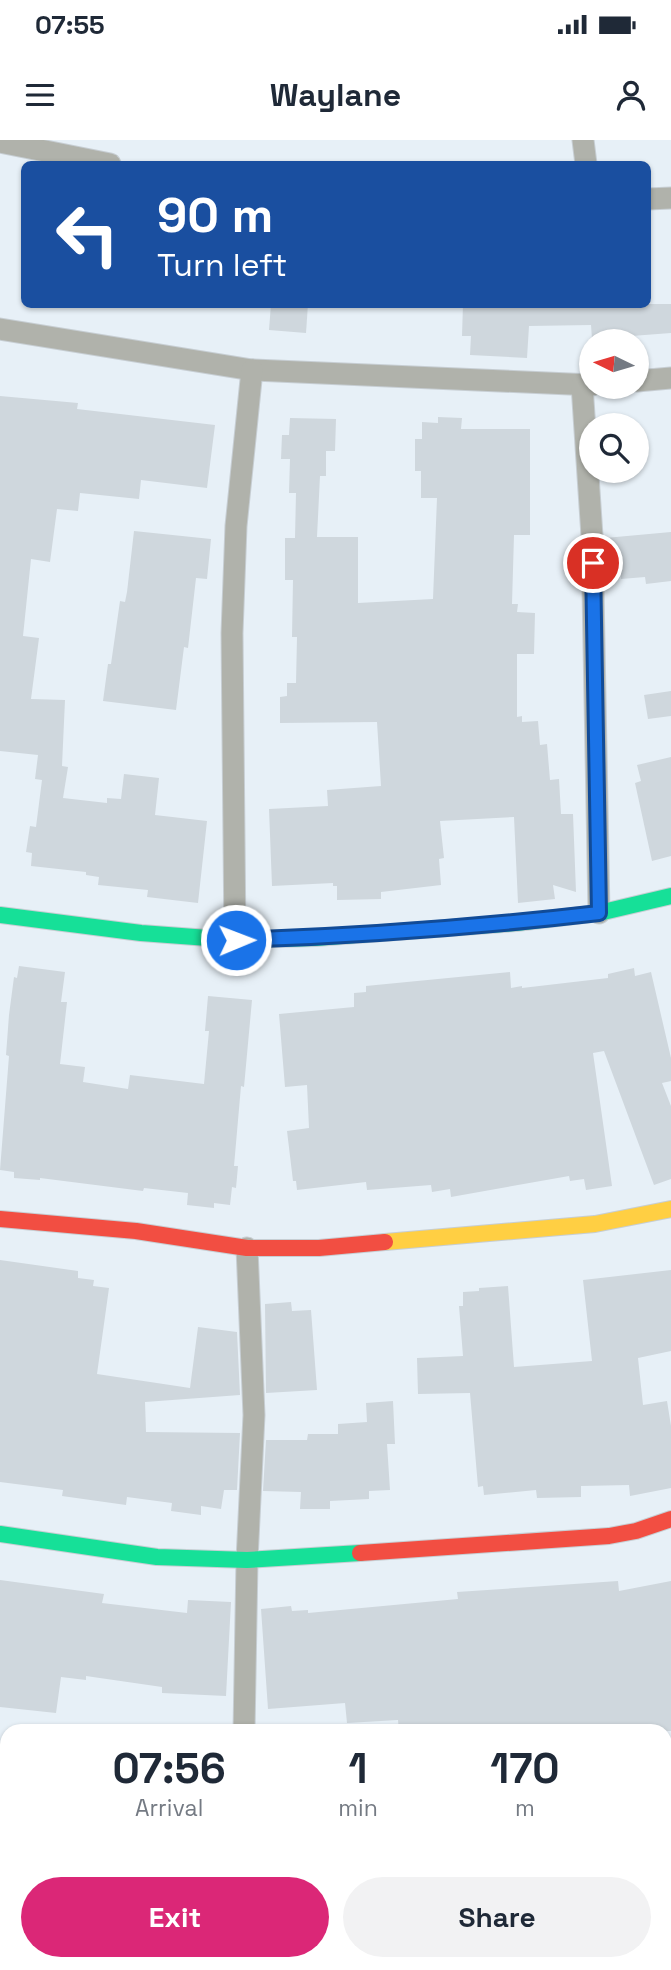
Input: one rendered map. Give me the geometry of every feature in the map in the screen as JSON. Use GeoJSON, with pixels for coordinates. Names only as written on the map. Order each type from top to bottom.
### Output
{"type":"FeatureCollection","features":[{"type":"Feature","properties":{"kind":"street"},"geometry":{"type":"LineString","coordinates":[[583,140],[586,161]]}},
{"type":"Feature","properties":{"kind":"street"},"geometry":{"type":"LineString","coordinates":[[0,142],[95,161]]}},
{"type":"Feature","properties":{"kind":"street"},"geometry":{"type":"LineString","coordinates":[[651,199],[671,198]]}},
{"type":"Feature","properties":{"kind":"street"},"geometry":{"type":"LineString","coordinates":[[0,329],[252,370],[579,385]]}},
{"type":"Feature","properties":{"kind":"street"},"geometry":{"type":"LineString","coordinates":[[236,940],[232,633],[236,526],[252,370]]}},
{"type":"Feature","properties":{"kind":"street"},"geometry":{"type":"LineString","coordinates":[[649,380],[671,379]]}},
{"type":"Feature","properties":{"kind":"street"},"geometry":{"type":"LineString","coordinates":[[587,399],[599,913]]}},
{"type":"Feature","properties":{"kind":"street"},"geometry":{"type":"LineString","coordinates":[[0,915],[141,933],[236,940],[316,938],[516,923],[599,913],[671,896]]}},
{"type":"Feature","properties":{"kind":"street"},"geometry":{"type":"LineString","coordinates":[[0,1219],[136,1231],[247,1248],[318,1248],[595,1224],[671,1209]]}},
{"type":"Feature","properties":{"kind":"street"},"geometry":{"type":"LineString","coordinates":[[244,1724],[247,1560],[254,1415],[247,1248]]}},
{"type":"Feature","properties":{"kind":"street"},"geometry":{"type":"LineString","coordinates":[[0,1534],[157,1557],[247,1560],[609,1536],[636,1531],[671,1518]]}},
{"type":"Feature","properties":{"kind":"building"},"geometry":{"type":"Polygon","coordinates":[[[651,304],[671,304],[671,333],[649,335],[649,329],[591,329],[591,325],[529,326],[527,358],[470,355],[471,336],[462,336],[463,308],[651,308],[651,304]]]}},
{"type":"Feature","properties":{"kind":"building"},"geometry":{"type":"Polygon","coordinates":[[[271,308],[308,308],[306,333],[269,330],[271,308]]]}},
{"type":"Feature","properties":{"kind":"building"},"geometry":{"type":"Polygon","coordinates":[[[0,396],[78,403],[77,409],[215,425],[207,488],[141,480],[139,499],[80,493],[78,511],[57,509],[50,562],[31,559],[23,636],[39,638],[31,699],[65,700],[62,766],[68,767],[63,798],[107,803],[107,798],[121,799],[124,774],[159,778],[155,815],[207,821],[198,903],[147,897],[148,890],[98,885],[99,877],[86,875],[86,872],[31,866],[32,853],[26,852],[30,826],[36,827],[42,780],[35,779],[38,755],[0,751],[0,396]]]}},
{"type":"Feature","properties":{"kind":"building"},"geometry":{"type":"Polygon","coordinates":[[[438,417],[462,418],[461,429],[530,429],[530,535],[514,535],[512,604],[518,604],[517,612],[535,613],[534,654],[517,654],[517,717],[522,716],[522,722],[538,721],[540,745],[547,744],[550,780],[559,779],[561,814],[573,814],[576,892],[553,885],[555,899],[518,903],[514,817],[440,821],[444,858],[439,859],[441,885],[381,892],[381,899],[337,900],[337,886],[333,886],[333,883],[272,886],[269,809],[328,806],[327,790],[381,786],[377,722],[280,723],[280,697],[287,696],[287,683],[296,683],[297,637],[292,637],[293,580],[285,580],[285,538],[295,538],[296,493],[289,493],[290,459],[281,459],[282,435],[289,435],[290,418],[336,419],[335,451],[326,451],[326,476],[320,476],[317,537],[358,537],[358,603],[433,599],[437,498],[421,498],[421,471],[415,471],[415,439],[422,439],[422,422],[438,423],[438,417]]]}},
{"type":"Feature","properties":{"kind":"building"},"geometry":{"type":"Polygon","coordinates":[[[134,531],[211,539],[207,579],[196,578],[188,648],[184,647],[176,710],[103,701],[120,601],[125,602],[127,592],[134,531]]]}},
{"type":"Feature","properties":{"kind":"building"},"geometry":{"type":"Polygon","coordinates":[[[671,532],[671,581],[646,584],[645,577],[621,579],[619,558],[606,559],[605,538],[671,532]]]}},
{"type":"Feature","properties":{"kind":"building"},"geometry":{"type":"Polygon","coordinates":[[[671,691],[671,716],[648,719],[644,695],[671,691]]]}},
{"type":"Feature","properties":{"kind":"building"},"geometry":{"type":"Polygon","coordinates":[[[671,757],[671,856],[652,861],[635,783],[641,781],[637,765],[671,757]]]}},
{"type":"Feature","properties":{"kind":"building"},"geometry":{"type":"Polygon","coordinates":[[[19,966],[65,972],[61,1002],[67,1002],[60,1064],[85,1067],[83,1082],[128,1089],[130,1075],[204,1084],[209,1031],[205,1031],[208,996],[252,1000],[234,1166],[238,1166],[236,1188],[232,1187],[230,1205],[214,1203],[214,1208],[187,1205],[188,1193],[144,1188],[143,1191],[40,1178],[14,1178],[14,1172],[0,1170],[9,1056],[6,1055],[9,1015],[14,977],[17,978],[19,966]]]}},
{"type":"Feature","properties":{"kind":"building"},"geometry":{"type":"Polygon","coordinates":[[[634,968],[635,976],[651,972],[671,1058],[671,1081],[662,1083],[671,1106],[671,1179],[654,1185],[604,1051],[593,1053],[612,1186],[586,1190],[584,1179],[570,1181],[569,1176],[451,1197],[450,1189],[432,1192],[431,1185],[367,1190],[366,1182],[297,1190],[296,1181],[293,1181],[287,1131],[309,1128],[307,1085],[285,1087],[279,1014],[354,1007],[354,993],[366,992],[366,986],[510,972],[511,988],[522,988],[608,978],[608,974],[634,968]]]}},
{"type":"Feature","properties":{"kind":"building"},"geometry":{"type":"Polygon","coordinates":[[[0,1260],[78,1271],[78,1278],[94,1280],[93,1286],[109,1288],[97,1374],[190,1388],[198,1327],[237,1332],[240,1395],[145,1402],[146,1432],[240,1433],[237,1490],[224,1490],[221,1509],[201,1506],[201,1515],[171,1511],[172,1503],[127,1497],[126,1505],[62,1496],[63,1490],[0,1482],[0,1260]]]}},
{"type":"Feature","properties":{"kind":"building"},"geometry":{"type":"Polygon","coordinates":[[[671,1270],[671,1351],[638,1358],[643,1405],[667,1401],[671,1426],[671,1488],[630,1496],[629,1485],[581,1486],[581,1497],[537,1498],[536,1490],[484,1495],[483,1486],[478,1487],[470,1393],[418,1394],[417,1358],[463,1356],[459,1306],[463,1306],[463,1292],[508,1286],[514,1367],[592,1361],[583,1280],[671,1270]]]}},
{"type":"Feature","properties":{"kind":"building"},"geometry":{"type":"Polygon","coordinates":[[[291,1302],[292,1311],[311,1310],[317,1390],[266,1393],[265,1304],[291,1302]]]}},
{"type":"Feature","properties":{"kind":"building"},"geometry":{"type":"Polygon","coordinates":[[[393,1401],[395,1444],[387,1444],[390,1490],[369,1491],[369,1499],[330,1501],[330,1509],[300,1509],[301,1492],[263,1491],[266,1440],[307,1440],[308,1434],[338,1434],[338,1424],[367,1422],[366,1403],[393,1401]]]}},
{"type":"Feature","properties":{"kind":"building"},"geometry":{"type":"Polygon","coordinates":[[[0,1580],[104,1594],[102,1603],[187,1613],[188,1600],[231,1602],[226,1696],[162,1693],[162,1687],[86,1676],[86,1680],[61,1677],[56,1713],[0,1707],[0,1580]]]}},
{"type":"Feature","properties":{"kind":"building"},"geometry":{"type":"Polygon","coordinates":[[[618,1581],[619,1591],[671,1581],[671,1724],[398,1724],[398,1720],[347,1723],[345,1703],[268,1709],[261,1609],[291,1606],[292,1611],[308,1610],[308,1613],[458,1599],[457,1592],[618,1581]]]}},
{"type":"Feature","properties":{"kind":"traffic: fast"},"geometry":{"type":"LineString","coordinates":[[0,915],[141,933],[235,940],[315,938],[516,923],[599,913],[671,896]]}},
{"type":"Feature","properties":{"kind":"traffic: fast"},"geometry":{"type":"LineString","coordinates":[[0,1534],[157,1557],[247,1560],[360,1553]]}},
{"type":"Feature","properties":{"kind":"traffic: slow"},"geometry":{"type":"LineString","coordinates":[[385,1242],[595,1224],[671,1209]]}},
{"type":"Feature","properties":{"kind":"traffic: jam"},"geometry":{"type":"LineString","coordinates":[[0,1219],[136,1231],[247,1248],[319,1248],[385,1242]]}},
{"type":"Feature","properties":{"kind":"traffic: jam"},"geometry":{"type":"LineString","coordinates":[[360,1553],[609,1536],[636,1531],[671,1519]]}},
{"type":"Feature","properties":{"kind":"route"},"geometry":{"type":"LineString","coordinates":[[236,940],[316,938],[516,923],[599,913],[593,563]]}}]}
